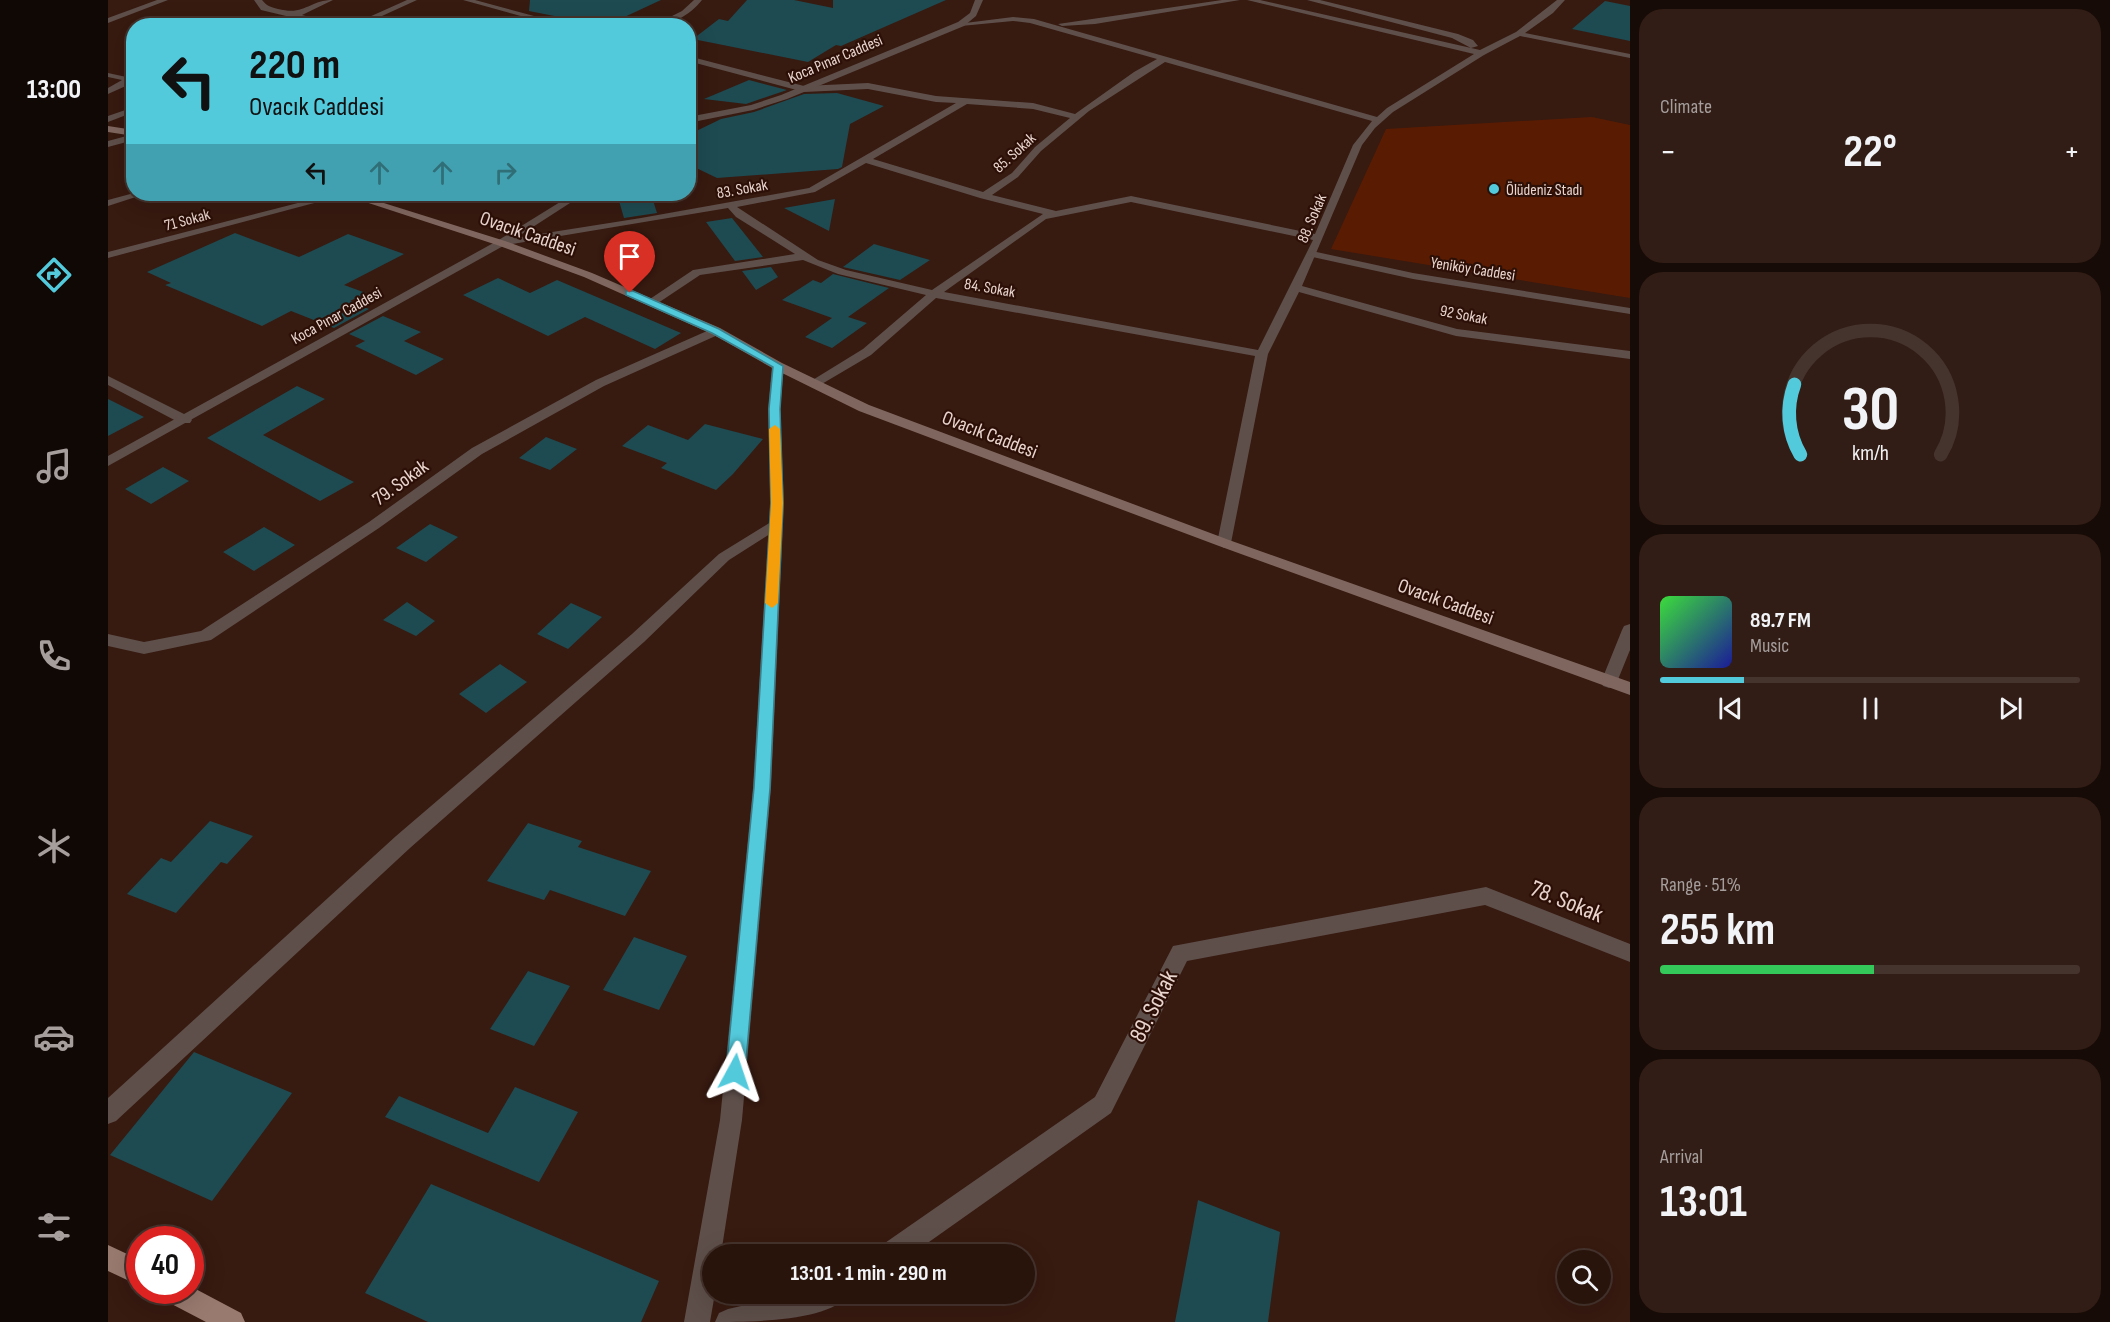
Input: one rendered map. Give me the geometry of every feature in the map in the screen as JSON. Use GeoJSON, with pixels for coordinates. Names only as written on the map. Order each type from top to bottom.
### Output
{"type":"FeatureCollection","features":[{"type":"Feature","properties":{"kind":"main road"},"geometry":{"type":"LineString","coordinates":[[108,129],[126,133]]}},
{"type":"Feature","properties":{"kind":"main road","name":"Ovacık Caddesi"},"geometry":{"type":"LineString","coordinates":[[367,201],[501,243],[588,275],[716,331],[778,366],[864,408],[1224,543],[1630,689]]}},
{"type":"Feature","properties":{"kind":"main road"},"geometry":{"type":"LineString","coordinates":[[108,1257],[126,1267]]}},
{"type":"Feature","properties":{"kind":"main road"},"geometry":{"type":"LineString","coordinates":[[198,1304],[232,1322]]}},
{"type":"Feature","properties":{"kind":"street"},"geometry":{"type":"LineString","coordinates":[[108,21],[164,0]]}},
{"type":"Feature","properties":{"kind":"street"},"geometry":{"type":"LineString","coordinates":[[258,0],[264,8],[302,18]]}},
{"type":"Feature","properties":{"kind":"street"},"geometry":{"type":"LineString","coordinates":[[293,16],[329,0]]}},
{"type":"Feature","properties":{"kind":"street"},"geometry":{"type":"LineString","coordinates":[[371,18],[413,0]]}},
{"type":"Feature","properties":{"kind":"street"},"geometry":{"type":"LineString","coordinates":[[467,0],[537,18]]}},
{"type":"Feature","properties":{"kind":"street"},"geometry":{"type":"LineString","coordinates":[[672,18],[694,5],[698,0]]}},
{"type":"Feature","properties":{"kind":"street","name":"Koca Pınar Caddesi"},"geometry":{"type":"LineString","coordinates":[[696,119],[753,107],[804,89],[961,24],[973,14],[976,0]]}},
{"type":"Feature","properties":{"kind":"street"},"geometry":{"type":"LineString","coordinates":[[1048,25],[1095,22],[1236,0]]}},
{"type":"Feature","properties":{"kind":"street"},"geometry":{"type":"LineString","coordinates":[[1251,0],[1481,53]]}},
{"type":"Feature","properties":{"kind":"street"},"geometry":{"type":"LineString","coordinates":[[1311,0],[1455,36],[1470,42],[1481,53]]}},
{"type":"Feature","properties":{"kind":"street","name":"88. Sokak"},"geometry":{"type":"LineString","coordinates":[[1224,543],[1262,354],[1312,255],[1358,145],[1378,120],[1419,91],[1481,53],[1519,34],[1561,0]]}},
{"type":"Feature","properties":{"kind":"street"},"geometry":{"type":"LineString","coordinates":[[961,24],[1013,18],[1048,25],[1378,120]]}},
{"type":"Feature","properties":{"kind":"street"},"geometry":{"type":"LineString","coordinates":[[1519,34],[1630,56]]}},
{"type":"Feature","properties":{"kind":"street","name":"85. Sokak"},"geometry":{"type":"LineString","coordinates":[[864,159],[984,196],[1014,175],[1038,149],[1077,117],[1137,74],[1165,58]]}},
{"type":"Feature","properties":{"kind":"street"},"geometry":{"type":"LineString","coordinates":[[696,60],[804,89],[868,86],[936,99],[1033,106],[1077,117]]}},
{"type":"Feature","properties":{"kind":"street"},"geometry":{"type":"LineString","coordinates":[[108,75],[126,78]]}},
{"type":"Feature","properties":{"kind":"street"},"geometry":{"type":"LineString","coordinates":[[108,91],[126,80]]}},
{"type":"Feature","properties":{"kind":"street","name":"83. Sokak"},"geometry":{"type":"LineString","coordinates":[[501,243],[557,236],[812,190],[966,101]]}},
{"type":"Feature","properties":{"kind":"street"},"geometry":{"type":"LineString","coordinates":[[108,118],[126,112]]}},
{"type":"Feature","properties":{"kind":"street"},"geometry":{"type":"LineString","coordinates":[[108,144],[126,138]]}},
{"type":"Feature","properties":{"kind":"street"},"geometry":{"type":"LineString","coordinates":[[984,196],[1056,214]]}},
{"type":"Feature","properties":{"kind":"street"},"geometry":{"type":"LineString","coordinates":[[108,203],[126,198]]}},
{"type":"Feature","properties":{"kind":"street"},"geometry":{"type":"LineString","coordinates":[[815,384],[867,352],[934,294],[1043,217],[1131,199],[1319,238]]}},
{"type":"Feature","properties":{"kind":"street","name":"71 Sokak"},"geometry":{"type":"LineString","coordinates":[[108,255],[318,201]]}},
{"type":"Feature","properties":{"kind":"street","name":"Koca Pınar Caddesi"},"geometry":{"type":"LineString","coordinates":[[108,462],[501,243],[568,201]]}},
{"type":"Feature","properties":{"kind":"street","name":"84. Sokak"},"geometry":{"type":"LineString","coordinates":[[731,206],[740,215],[806,256],[842,272],[934,294],[1262,354]]}},
{"type":"Feature","properties":{"kind":"street","name":"Yeniköy Caddesi"},"geometry":{"type":"LineString","coordinates":[[1312,255],[1413,276],[1630,311]]}},
{"type":"Feature","properties":{"kind":"street"},"geometry":{"type":"LineString","coordinates":[[651,303],[697,272],[806,256]]}},
{"type":"Feature","properties":{"kind":"street","name":"92 Sokak"},"geometry":{"type":"LineString","coordinates":[[1296,288],[1456,332],[1630,355]]}},
{"type":"Feature","properties":{"kind":"street","name":"79. Sokak"},"geometry":{"type":"LineString","coordinates":[[108,640],[144,648],[205,636],[374,525],[477,451],[600,383],[716,331]]}},
{"type":"Feature","properties":{"kind":"street"},"geometry":{"type":"LineString","coordinates":[[697,1322],[732,1108],[762,788],[776,524],[774,409],[778,366]]}},
{"type":"Feature","properties":{"kind":"street"},"geometry":{"type":"LineString","coordinates":[[108,380],[185,420]]}},
{"type":"Feature","properties":{"kind":"street"},"geometry":{"type":"LineString","coordinates":[[108,1113],[402,842],[638,638],[723,557],[776,524]]}},
{"type":"Feature","properties":{"kind":"street"},"geometry":{"type":"LineString","coordinates":[[1610,681],[1630,630]]}},
{"type":"Feature","properties":{"kind":"street","name":"78. Sokak"},"geometry":{"type":"LineString","coordinates":[[1486,896],[1630,953]]}},
{"type":"Feature","properties":{"kind":"street","name":"89. Sokak"},"geometry":{"type":"LineString","coordinates":[[905,1244],[1103,1105],[1180,953],[1486,896]]}},
{"type":"Feature","properties":{"kind":"street"},"geometry":{"type":"LineString","coordinates":[[728,1322],[805,1304]]}},
{"type":"Feature","properties":{"kind":"shaded area","name":"Ölüdeniz Stadı"},"geometry":{"type":"Polygon","coordinates":[[[1592,117],[1630,125],[1630,298],[1331,249],[1386,129],[1592,117]]]}},
{"type":"Feature","properties":{"kind":"building"},"geometry":{"type":"Polygon","coordinates":[[[530,0],[661,0],[622,18],[564,18],[529,11],[530,0]]]}},
{"type":"Feature","properties":{"kind":"building"},"geometry":{"type":"Polygon","coordinates":[[[747,0],[794,0],[833,8],[833,0],[946,0],[841,46],[836,45],[808,62],[696,40],[696,37],[719,19],[728,21],[747,0]]]}},
{"type":"Feature","properties":{"kind":"building"},"geometry":{"type":"Polygon","coordinates":[[[1605,1],[1630,6],[1630,41],[1572,29],[1605,1]]]}},
{"type":"Feature","properties":{"kind":"building"},"geometry":{"type":"Polygon","coordinates":[[[749,80],[787,90],[746,104],[704,99],[749,80]]]}},
{"type":"Feature","properties":{"kind":"building"},"geometry":{"type":"Polygon","coordinates":[[[837,93],[884,106],[850,124],[842,167],[717,178],[696,168],[696,131],[721,119],[754,112],[804,94],[837,93]]]}},
{"type":"Feature","properties":{"kind":"building"},"geometry":{"type":"Polygon","coordinates":[[[835,199],[829,231],[784,208],[835,199]]]}},
{"type":"Feature","properties":{"kind":"building"},"geometry":{"type":"Polygon","coordinates":[[[619,201],[653,201],[657,213],[624,218],[619,201]]]}},
{"type":"Feature","properties":{"kind":"building"},"geometry":{"type":"Polygon","coordinates":[[[732,218],[763,257],[735,261],[706,222],[732,218]]]}},
{"type":"Feature","properties":{"kind":"building"},"geometry":{"type":"Polygon","coordinates":[[[235,233],[299,257],[348,234],[404,254],[344,285],[366,293],[350,301],[369,309],[334,328],[291,311],[262,326],[165,285],[171,283],[147,272],[235,233]]]}},
{"type":"Feature","properties":{"kind":"building"},"geometry":{"type":"Polygon","coordinates":[[[874,244],[930,260],[900,280],[843,267],[874,244]]]}},
{"type":"Feature","properties":{"kind":"building"},"geometry":{"type":"Polygon","coordinates":[[[771,267],[778,277],[756,290],[742,271],[771,267]]]}},
{"type":"Feature","properties":{"kind":"building"},"geometry":{"type":"Polygon","coordinates":[[[833,274],[889,288],[848,317],[867,323],[832,348],[805,337],[832,318],[782,300],[813,280],[821,283],[833,274]]]}},
{"type":"Feature","properties":{"kind":"building"},"geometry":{"type":"Polygon","coordinates":[[[498,278],[530,293],[557,280],[681,333],[655,349],[585,317],[548,336],[463,295],[498,278]]]}},
{"type":"Feature","properties":{"kind":"building"},"geometry":{"type":"Polygon","coordinates":[[[383,316],[421,332],[404,341],[444,359],[416,375],[355,346],[365,341],[349,334],[383,316]]]}},
{"type":"Feature","properties":{"kind":"building"},"geometry":{"type":"Polygon","coordinates":[[[297,386],[325,399],[263,435],[354,482],[320,501],[207,438],[297,386]]]}},
{"type":"Feature","properties":{"kind":"building"},"geometry":{"type":"Polygon","coordinates":[[[108,399],[144,417],[108,436],[108,399]]]}},
{"type":"Feature","properties":{"kind":"building"},"geometry":{"type":"Polygon","coordinates":[[[705,424],[763,439],[716,490],[661,468],[667,463],[622,446],[648,425],[688,440],[705,424]]]}},
{"type":"Feature","properties":{"kind":"building"},"geometry":{"type":"Polygon","coordinates":[[[546,437],[577,449],[550,470],[519,458],[546,437]]]}},
{"type":"Feature","properties":{"kind":"building"},"geometry":{"type":"Polygon","coordinates":[[[163,467],[189,481],[151,504],[125,489],[163,467]]]}},
{"type":"Feature","properties":{"kind":"building"},"geometry":{"type":"Polygon","coordinates":[[[430,524],[458,537],[426,562],[396,548],[430,524]]]}},
{"type":"Feature","properties":{"kind":"building"},"geometry":{"type":"Polygon","coordinates":[[[264,527],[295,545],[254,571],[223,552],[264,527]]]}},
{"type":"Feature","properties":{"kind":"building"},"geometry":{"type":"Polygon","coordinates":[[[407,602],[435,621],[416,636],[383,620],[407,602]]]}},
{"type":"Feature","properties":{"kind":"building"},"geometry":{"type":"Polygon","coordinates":[[[571,603],[602,617],[568,649],[537,634],[571,603]]]}},
{"type":"Feature","properties":{"kind":"building"},"geometry":{"type":"Polygon","coordinates":[[[500,664],[527,682],[486,713],[459,694],[500,664]]]}},
{"type":"Feature","properties":{"kind":"building"},"geometry":{"type":"Polygon","coordinates":[[[210,821],[253,836],[227,864],[221,862],[176,913],[127,894],[161,858],[171,862],[210,821]]]}},
{"type":"Feature","properties":{"kind":"building"},"geometry":{"type":"Polygon","coordinates":[[[528,823],[582,841],[578,847],[651,871],[625,916],[550,890],[544,900],[487,881],[528,823]]]}},
{"type":"Feature","properties":{"kind":"building"},"geometry":{"type":"Polygon","coordinates":[[[634,937],[687,956],[659,1010],[603,990],[634,937]]]}},
{"type":"Feature","properties":{"kind":"building"},"geometry":{"type":"Polygon","coordinates":[[[528,971],[570,986],[534,1046],[490,1029],[528,971]]]}},
{"type":"Feature","properties":{"kind":"building"},"geometry":{"type":"Polygon","coordinates":[[[194,1052],[292,1093],[212,1201],[110,1155],[194,1052]]]}},
{"type":"Feature","properties":{"kind":"building"},"geometry":{"type":"Polygon","coordinates":[[[515,1087],[578,1112],[539,1182],[385,1117],[399,1096],[488,1133],[515,1087]]]}},
{"type":"Feature","properties":{"kind":"building"},"geometry":{"type":"Polygon","coordinates":[[[431,1184],[659,1281],[641,1322],[428,1322],[365,1293],[431,1184]]]}},
{"type":"Feature","properties":{"kind":"building"},"geometry":{"type":"Polygon","coordinates":[[[1198,1200],[1280,1232],[1268,1322],[1175,1322],[1198,1200]]]}},
{"type":"Feature","properties":{"kind":"slow traffic"},"geometry":{"type":"LineString","coordinates":[[772,603],[777,503],[775,429]]}},
{"type":"Feature","properties":{"kind":"place","name":"Ölüdeniz Stadı"},"geometry":{"type":"Point","coordinates":[1494,189]}},
{"type":"Feature","properties":{"kind":"route"},"geometry":{"type":"LineString","coordinates":[[630,293],[716,331],[778,366],[774,409],[777,503],[762,788],[735,1072]]}}]}
